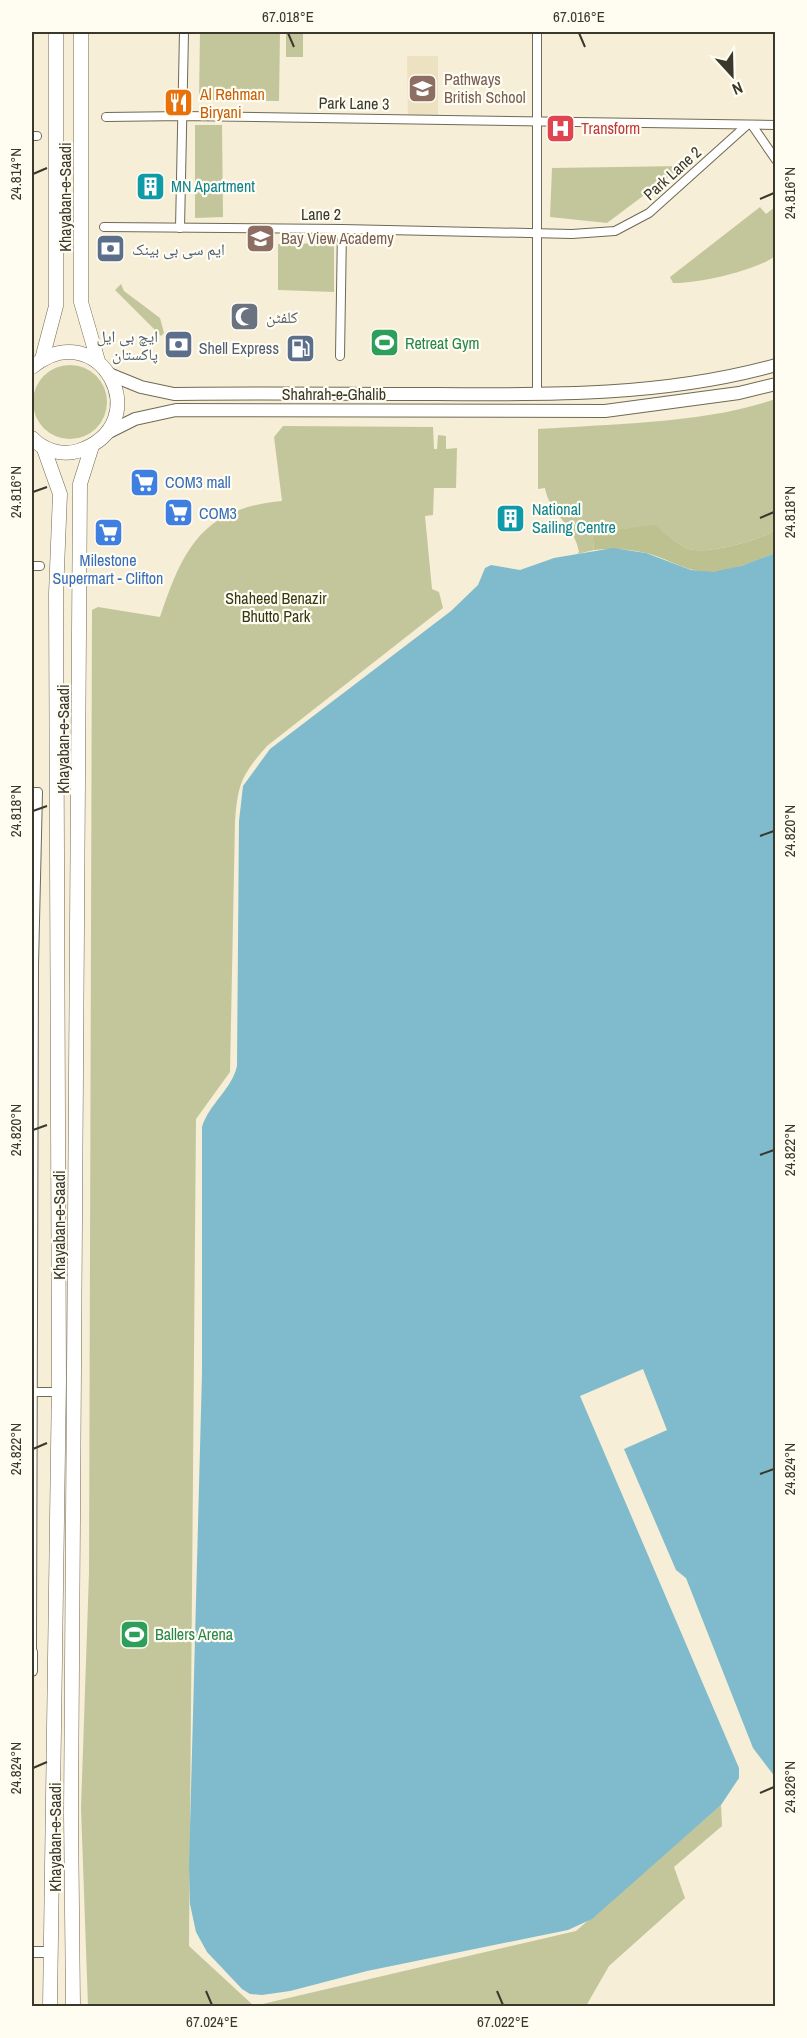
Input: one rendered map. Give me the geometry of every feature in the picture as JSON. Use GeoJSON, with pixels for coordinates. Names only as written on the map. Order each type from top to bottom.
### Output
{"type":"FeatureCollection","features":[{"type":"Feature","properties":{"kind":"main road","name":"Khayaban-e-Saadi"},"geometry":{"type":"LineString","coordinates":[[37,363],[56,306],[56,32]]}},
{"type":"Feature","properties":{"kind":"main road","name":"Khayaban-e-Saadi"},"geometry":{"type":"LineString","coordinates":[[81,32],[81,303],[98,361]]}},
{"type":"Feature","properties":{"kind":"main road"},"geometry":{"type":"LineString","coordinates":[[32,438],[44,449],[74,452],[92,446],[107,433],[117,408],[115,386],[105,366],[98,361],[80,354],[55,353],[37,363]]}},
{"type":"Feature","properties":{"kind":"main road"},"geometry":{"type":"LineString","coordinates":[[776,365],[738,376],[586,394],[580,401],[585,411],[660,405],[739,393],[776,384]]}},
{"type":"Feature","properties":{"kind":"main road","name":"Shahrah-e-Ghalib"},"geometry":{"type":"LineString","coordinates":[[109,374],[141,387],[174,393],[586,394]]}},
{"type":"Feature","properties":{"kind":"main road"},"geometry":{"type":"LineString","coordinates":[[564,395],[569,404],[566,412]]}},
{"type":"Feature","properties":{"kind":"main road","name":"Shahrah-e-Ghalib"},"geometry":{"type":"LineString","coordinates":[[107,433],[135,419],[176,410],[585,411]]}},
{"type":"Feature","properties":{"kind":"main road","name":"Khayaban-e-Saadi"},"geometry":{"type":"LineString","coordinates":[[73,2007],[71,1801],[80,484],[92,446]]}},
{"type":"Feature","properties":{"kind":"main road","name":"Khayaban-e-Saadi"},"geometry":{"type":"LineString","coordinates":[[44,449],[60,494],[56,594],[59,1392],[57,1664],[50,2007]]}},
{"type":"Feature","properties":{"kind":"street"},"geometry":{"type":"LineString","coordinates":[[180,228],[184,32]]}},
{"type":"Feature","properties":{"kind":"street"},"geometry":{"type":"LineString","coordinates":[[537,32],[537,395]]}},
{"type":"Feature","properties":{"kind":"street","name":"Park Lane 3"},"geometry":{"type":"LineString","coordinates":[[106,117],[184,116],[776,125]]}},
{"type":"Feature","properties":{"kind":"street"},"geometry":{"type":"LineString","coordinates":[[750,124],[776,160]]}},
{"type":"Feature","properties":{"kind":"street","name":"Park Lane 2"},"geometry":{"type":"LineString","coordinates":[[537,232],[572,234],[615,231],[650,213],[750,124]]}},
{"type":"Feature","properties":{"kind":"street","name":"Lane 2"},"geometry":{"type":"LineString","coordinates":[[104,227],[537,232]]}},
{"type":"Feature","properties":{"kind":"street"},"geometry":{"type":"LineString","coordinates":[[340,356],[342,229]]}},
{"type":"Feature","properties":{"kind":"street"},"geometry":{"type":"LineString","coordinates":[[32,1671],[35,792]]}},
{"type":"Feature","properties":{"kind":"street"},"geometry":{"type":"LineString","coordinates":[[33,1392],[59,1392]]}},
{"type":"Feature","properties":{"kind":"street"},"geometry":{"type":"LineString","coordinates":[[32,1952],[50,1952]]}},
{"type":"Feature","properties":{"kind":"shaded area","name":"Pathways British School"},"geometry":{"type":"Polygon","coordinates":[[[407,56],[438,56],[438,120],[408,119],[407,56]]]}},
{"type":"Feature","properties":{"kind":"green space"},"geometry":{"type":"Polygon","coordinates":[[[200,32],[280,32],[279,101],[199,100],[200,32]]]}},
{"type":"Feature","properties":{"kind":"green space"},"geometry":{"type":"Polygon","coordinates":[[[286,32],[303,32],[303,57],[286,57],[286,32]]]}},
{"type":"Feature","properties":{"kind":"green space"},"geometry":{"type":"Polygon","coordinates":[[[195,125],[222,125],[223,217],[195,218],[195,125]]]}},
{"type":"Feature","properties":{"kind":"green space"},"geometry":{"type":"Polygon","coordinates":[[[683,166],[607,223],[550,217],[552,168],[683,166]]]}},
{"type":"Feature","properties":{"kind":"green space"},"geometry":{"type":"Polygon","coordinates":[[[760,207],[766,214],[775,207],[775,256],[755,266],[727,275],[673,283],[670,277],[760,207]]]}},
{"type":"Feature","properties":{"kind":"green space"},"geometry":{"type":"Polygon","coordinates":[[[334,243],[334,292],[278,290],[278,244],[334,243]]]}},
{"type":"Feature","properties":{"kind":"green space"},"geometry":{"type":"Polygon","coordinates":[[[121,284],[124,291],[160,318],[164,333],[161,336],[115,290],[121,284]]]}},
{"type":"Feature","properties":{"kind":"green space"},"geometry":{"type":"Polygon","coordinates":[[[70,365],[91,371],[101,381],[107,402],[101,423],[91,433],[70,439],[49,433],[39,423],[33,402],[39,381],[49,371],[70,365]]]}},
{"type":"Feature","properties":{"kind":"green space"},"geometry":{"type":"Polygon","coordinates":[[[775,399],[775,530],[758,538],[732,546],[694,550],[682,546],[655,526],[612,530],[592,529],[594,550],[577,554],[579,552],[577,543],[551,505],[545,488],[538,489],[538,429],[690,418],[749,407],[775,399]]]}},
{"type":"Feature","properties":{"kind":"green space","name":"Shaheed Benazir Bhutto Park"},"geometry":{"type":"Polygon","coordinates":[[[283,426],[433,427],[434,449],[437,449],[438,435],[446,436],[446,449],[457,448],[456,488],[434,488],[433,515],[425,516],[432,589],[439,592],[443,608],[267,746],[251,765],[242,781],[235,822],[230,1072],[196,1119],[189,1946],[254,2006],[88,2006],[81,1808],[89,1573],[92,610],[98,607],[160,617],[178,571],[200,536],[214,523],[232,513],[255,505],[282,501],[274,437],[283,426]]]}},
{"type":"Feature","properties":{"kind":"green space"},"geometry":{"type":"Polygon","coordinates":[[[655,525],[682,546],[694,550],[732,546],[775,530],[775,553],[729,570],[704,572],[640,552],[614,549],[594,550],[592,529],[612,530],[655,525]]]}},
{"type":"Feature","properties":{"kind":"green space"},"geometry":{"type":"Polygon","coordinates":[[[721,1805],[722,1826],[674,1867],[685,1898],[609,1966],[586,2006],[254,2006],[576,1931],[721,1805]]]}},
{"type":"Feature","properties":{"kind":"water"},"geometry":{"type":"Polygon","coordinates":[[[613,548],[646,553],[691,570],[713,572],[741,566],[775,553],[775,1777],[753,1748],[686,1578],[676,1570],[624,1449],[667,1430],[643,1369],[580,1396],[739,1768],[739,1778],[721,1805],[592,1919],[568,1930],[367,1971],[290,1991],[262,1995],[250,1994],[242,1989],[207,1952],[196,1932],[190,1904],[189,1866],[202,1373],[202,1127],[230,1082],[237,1066],[239,821],[243,786],[270,749],[451,611],[478,585],[485,568],[491,565],[520,570],[554,558],[613,548]]]}},
{"type":"Feature","properties":{"kind":"place","name":"Pathways British School"},"geometry":{"type":"Point","coordinates":[423,88]}},
{"type":"Feature","properties":{"kind":"place","name":"Al Rehman Biryani"},"geometry":{"type":"Point","coordinates":[179,103]}},
{"type":"Feature","properties":{"kind":"place","name":"Transform"},"geometry":{"type":"Point","coordinates":[560,128]}},
{"type":"Feature","properties":{"kind":"place","name":"MN Apartment"},"geometry":{"type":"Point","coordinates":[150,186]}},
{"type":"Feature","properties":{"kind":"place","name":"Bay View Academy"},"geometry":{"type":"Point","coordinates":[260,238]}},
{"type":"Feature","properties":{"kind":"place","name":"ایم سی بی بینک"},"geometry":{"type":"Point","coordinates":[111,249]}},
{"type":"Feature","properties":{"kind":"place","name":"کلفٹن"},"geometry":{"type":"Point","coordinates":[245,317]}},
{"type":"Feature","properties":{"kind":"place","name":"Retreat Gym"},"geometry":{"type":"Point","coordinates":[384,343]}},
{"type":"Feature","properties":{"kind":"place","name":"ایچ بی ایل پاکستان"},"geometry":{"type":"Point","coordinates":[179,345]}},
{"type":"Feature","properties":{"kind":"place","name":"Shell Express"},"geometry":{"type":"Point","coordinates":[300,348]}},
{"type":"Feature","properties":{"kind":"place","name":"COM3 mall"},"geometry":{"type":"Point","coordinates":[144,482]}},
{"type":"Feature","properties":{"kind":"place","name":"COM3"},"geometry":{"type":"Point","coordinates":[178,513]}},
{"type":"Feature","properties":{"kind":"place","name":"National Sailing Centre"},"geometry":{"type":"Point","coordinates":[511,518]}},
{"type":"Feature","properties":{"kind":"place","name":"Milestone Supermart - Clifton"},"geometry":{"type":"Point","coordinates":[108,532]}},
{"type":"Feature","properties":{"kind":"place","name":"Ballers Arena"},"geometry":{"type":"Point","coordinates":[134,1634]}}]}
